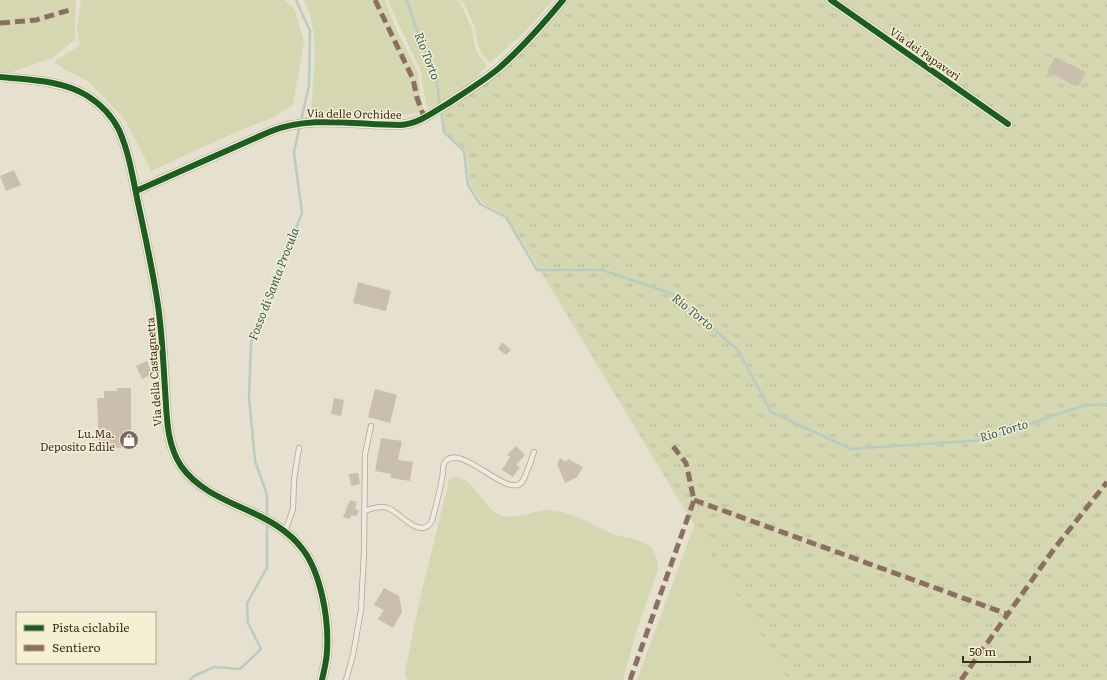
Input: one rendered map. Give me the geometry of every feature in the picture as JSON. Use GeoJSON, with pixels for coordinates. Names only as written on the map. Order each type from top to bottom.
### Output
{"type":"FeatureCollection","features":[{"type":"Feature","properties":{"kind":"street","name":"Via delle Orchidee"},"geometry":{"type":"LineString","coordinates":[[136,191],[283,127],[307,123],[333,122],[404,125],[414,122],[450,103],[501,66],[563,0]]}},
{"type":"Feature","properties":{"kind":"street","name":"Via dei Papaveri"},"geometry":{"type":"LineString","coordinates":[[831,0],[1008,124]]}},
{"type":"Feature","properties":{"kind":"street","name":"Via della Castagnetta"},"geometry":{"type":"LineString","coordinates":[[0,77],[58,84],[82,93],[96,103],[113,120],[121,134],[136,191],[159,308],[168,430],[173,450],[182,466],[200,485],[222,499],[275,524],[296,541],[305,553],[314,570],[324,609],[327,655],[322,680]]}},
{"type":"Feature","properties":{"kind":"lane"},"geometry":{"type":"LineString","coordinates":[[346,680],[352,659],[360,610],[364,552],[365,454],[371,426]]}},
{"type":"Feature","properties":{"kind":"lane"},"geometry":{"type":"LineString","coordinates":[[285,532],[293,509],[294,479],[299,448]]}},
{"type":"Feature","properties":{"kind":"lane"},"geometry":{"type":"LineString","coordinates":[[364,512],[380,507],[388,508],[414,526],[424,527],[430,524],[432,520],[444,464],[447,460],[454,458],[464,460],[504,483],[516,486],[523,481],[534,452]]}},
{"type":"Feature","properties":{"kind":"green space"},"geometry":{"type":"Polygon","coordinates":[[[0,0],[76,0],[75,40],[52,58],[12,72],[0,72],[0,0]]]}},
{"type":"Feature","properties":{"kind":"green space"},"geometry":{"type":"Polygon","coordinates":[[[81,0],[284,0],[294,8],[304,41],[293,105],[273,117],[218,140],[151,171],[125,120],[88,81],[64,69],[54,62],[80,45],[77,29],[81,0]]]}},
{"type":"Feature","properties":{"kind":"green space"},"geometry":{"type":"Polygon","coordinates":[[[304,0],[385,0],[396,29],[418,73],[424,111],[391,116],[331,114],[315,116],[311,112],[315,57],[314,36],[310,14],[304,0]]]}},
{"type":"Feature","properties":{"kind":"green space"},"geometry":{"type":"Polygon","coordinates":[[[388,0],[457,0],[472,28],[475,47],[478,54],[487,66],[472,82],[446,99],[427,108],[420,69],[388,0]]]}},
{"type":"Feature","properties":{"kind":"green space"},"geometry":{"type":"Polygon","coordinates":[[[460,0],[553,0],[526,31],[490,63],[481,53],[475,27],[464,4],[460,0]]]}},
{"type":"Feature","properties":{"kind":"green space"},"geometry":{"type":"Polygon","coordinates":[[[569,0],[1107,0],[1107,680],[788,680],[507,216],[482,202],[470,184],[466,151],[445,131],[443,110],[537,36],[569,0]]]}},
{"type":"Feature","properties":{"kind":"green space"},"geometry":{"type":"Polygon","coordinates":[[[455,477],[463,479],[469,483],[489,508],[503,516],[520,516],[545,510],[557,511],[582,519],[613,534],[640,541],[651,547],[656,556],[658,570],[637,629],[623,680],[407,680],[405,672],[418,608],[449,480],[455,477]]]}},
{"type":"Feature","properties":{"kind":"green space"},"geometry":{"type":"Polygon","coordinates":[[[701,507],[956,680],[637,680],[701,507]]]}},
{"type":"Feature","properties":{"kind":"building"},"geometry":{"type":"Polygon","coordinates":[[[1055,57],[1086,72],[1078,87],[1047,72],[1055,57]]]}},
{"type":"Feature","properties":{"kind":"building"},"geometry":{"type":"Polygon","coordinates":[[[14,170],[21,185],[6,191],[0,176],[14,170]]]}},
{"type":"Feature","properties":{"kind":"building"},"geometry":{"type":"Polygon","coordinates":[[[358,282],[391,291],[386,311],[353,303],[358,282]]]}},
{"type":"Feature","properties":{"kind":"building"},"geometry":{"type":"Polygon","coordinates":[[[502,342],[511,350],[506,355],[498,349],[502,342]]]}},
{"type":"Feature","properties":{"kind":"building"},"geometry":{"type":"Polygon","coordinates":[[[147,361],[152,374],[142,379],[136,366],[147,361]]]}},
{"type":"Feature","properties":{"kind":"building"},"geometry":{"type":"Polygon","coordinates":[[[117,388],[131,388],[131,447],[99,449],[97,398],[104,398],[104,391],[117,391],[117,388]]]}},
{"type":"Feature","properties":{"kind":"building"},"geometry":{"type":"Polygon","coordinates":[[[375,389],[397,395],[390,423],[368,417],[375,389]]]}},
{"type":"Feature","properties":{"kind":"building"},"geometry":{"type":"Polygon","coordinates":[[[334,398],[344,400],[341,416],[331,414],[334,398]]]}},
{"type":"Feature","properties":{"kind":"building"},"geometry":{"type":"Polygon","coordinates":[[[381,438],[402,441],[398,460],[413,462],[410,481],[390,478],[391,474],[375,471],[381,438]]]}},
{"type":"Feature","properties":{"kind":"building"},"geometry":{"type":"Polygon","coordinates":[[[516,446],[525,455],[516,465],[520,467],[513,477],[502,470],[510,457],[507,455],[516,446]]]}},
{"type":"Feature","properties":{"kind":"building"},"geometry":{"type":"Polygon","coordinates":[[[560,458],[566,462],[568,459],[583,467],[577,477],[565,483],[557,464],[560,458]]]}},
{"type":"Feature","properties":{"kind":"building"},"geometry":{"type":"Polygon","coordinates":[[[358,473],[360,484],[351,486],[349,474],[358,473]]]}},
{"type":"Feature","properties":{"kind":"building"},"geometry":{"type":"Polygon","coordinates":[[[350,500],[357,502],[355,509],[359,510],[357,516],[351,515],[350,519],[343,517],[350,500]]]}},
{"type":"Feature","properties":{"kind":"building"},"geometry":{"type":"Polygon","coordinates":[[[384,588],[399,596],[402,612],[393,628],[378,619],[384,610],[374,605],[384,588]]]}},
{"type":"Feature","properties":{"kind":"waterway","name":"Fosso di Santa Procula"},"geometry":{"type":"LineString","coordinates":[[267,517],[267,495],[255,461],[249,397],[251,343],[302,213],[294,152],[309,85],[310,31],[296,0]]}},
{"type":"Feature","properties":{"kind":"waterway","name":"Rio Torto"},"geometry":{"type":"LineString","coordinates":[[407,0],[419,38],[436,75],[440,105]]}},
{"type":"Feature","properties":{"kind":"waterway","name":"Rio Torto"},"geometry":{"type":"LineString","coordinates":[[441,110],[444,132],[464,151],[468,185],[480,204],[506,217],[537,270],[602,270],[673,294],[738,350],[771,412],[851,449],[983,440],[1082,406],[1107,404]]}},
{"type":"Feature","properties":{"kind":"waterway","name":"Fosso di Santa Procula"},"geometry":{"type":"LineString","coordinates":[[190,680],[194,676],[214,667],[240,669],[261,649],[248,623],[247,603],[267,568],[267,522]]}},
{"type":"Feature","properties":{"kind":"marked path"},"geometry":{"type":"LineString","coordinates":[[375,0],[413,79],[417,98],[426,118]]}},
{"type":"Feature","properties":{"kind":"marked path"},"geometry":{"type":"LineString","coordinates":[[0,23],[36,20],[73,9]]}},
{"type":"Feature","properties":{"kind":"marked path"},"geometry":{"type":"LineString","coordinates":[[630,680],[694,500],[686,463],[672,445]]}},
{"type":"Feature","properties":{"kind":"marked path"},"geometry":{"type":"LineString","coordinates":[[961,680],[1054,549],[1107,482]]}},
{"type":"Feature","properties":{"kind":"marked path"},"geometry":{"type":"LineString","coordinates":[[694,500],[1007,614]]}},
{"type":"Feature","properties":{"kind":"cycle path"},"geometry":{"type":"LineString","coordinates":[[136,191],[269,132],[284,127],[317,122],[384,125],[413,123],[466,92],[498,69],[532,36],[563,0]]}},
{"type":"Feature","properties":{"kind":"cycle path"},"geometry":{"type":"LineString","coordinates":[[831,0],[1008,124]]}},
{"type":"Feature","properties":{"kind":"cycle path"},"geometry":{"type":"LineString","coordinates":[[0,77],[33,80],[66,86],[76,90],[96,102],[109,115],[119,130],[130,166],[159,310],[167,419],[172,448],[181,466],[195,482],[213,494],[264,518],[277,526],[295,540],[307,556],[318,582],[327,624],[327,654],[322,680]]}},
{"type":"Feature","properties":{"kind":"place","name":"Lu.Ma. Deposito Edile"},"geometry":{"type":"Point","coordinates":[129,440]}}]}
